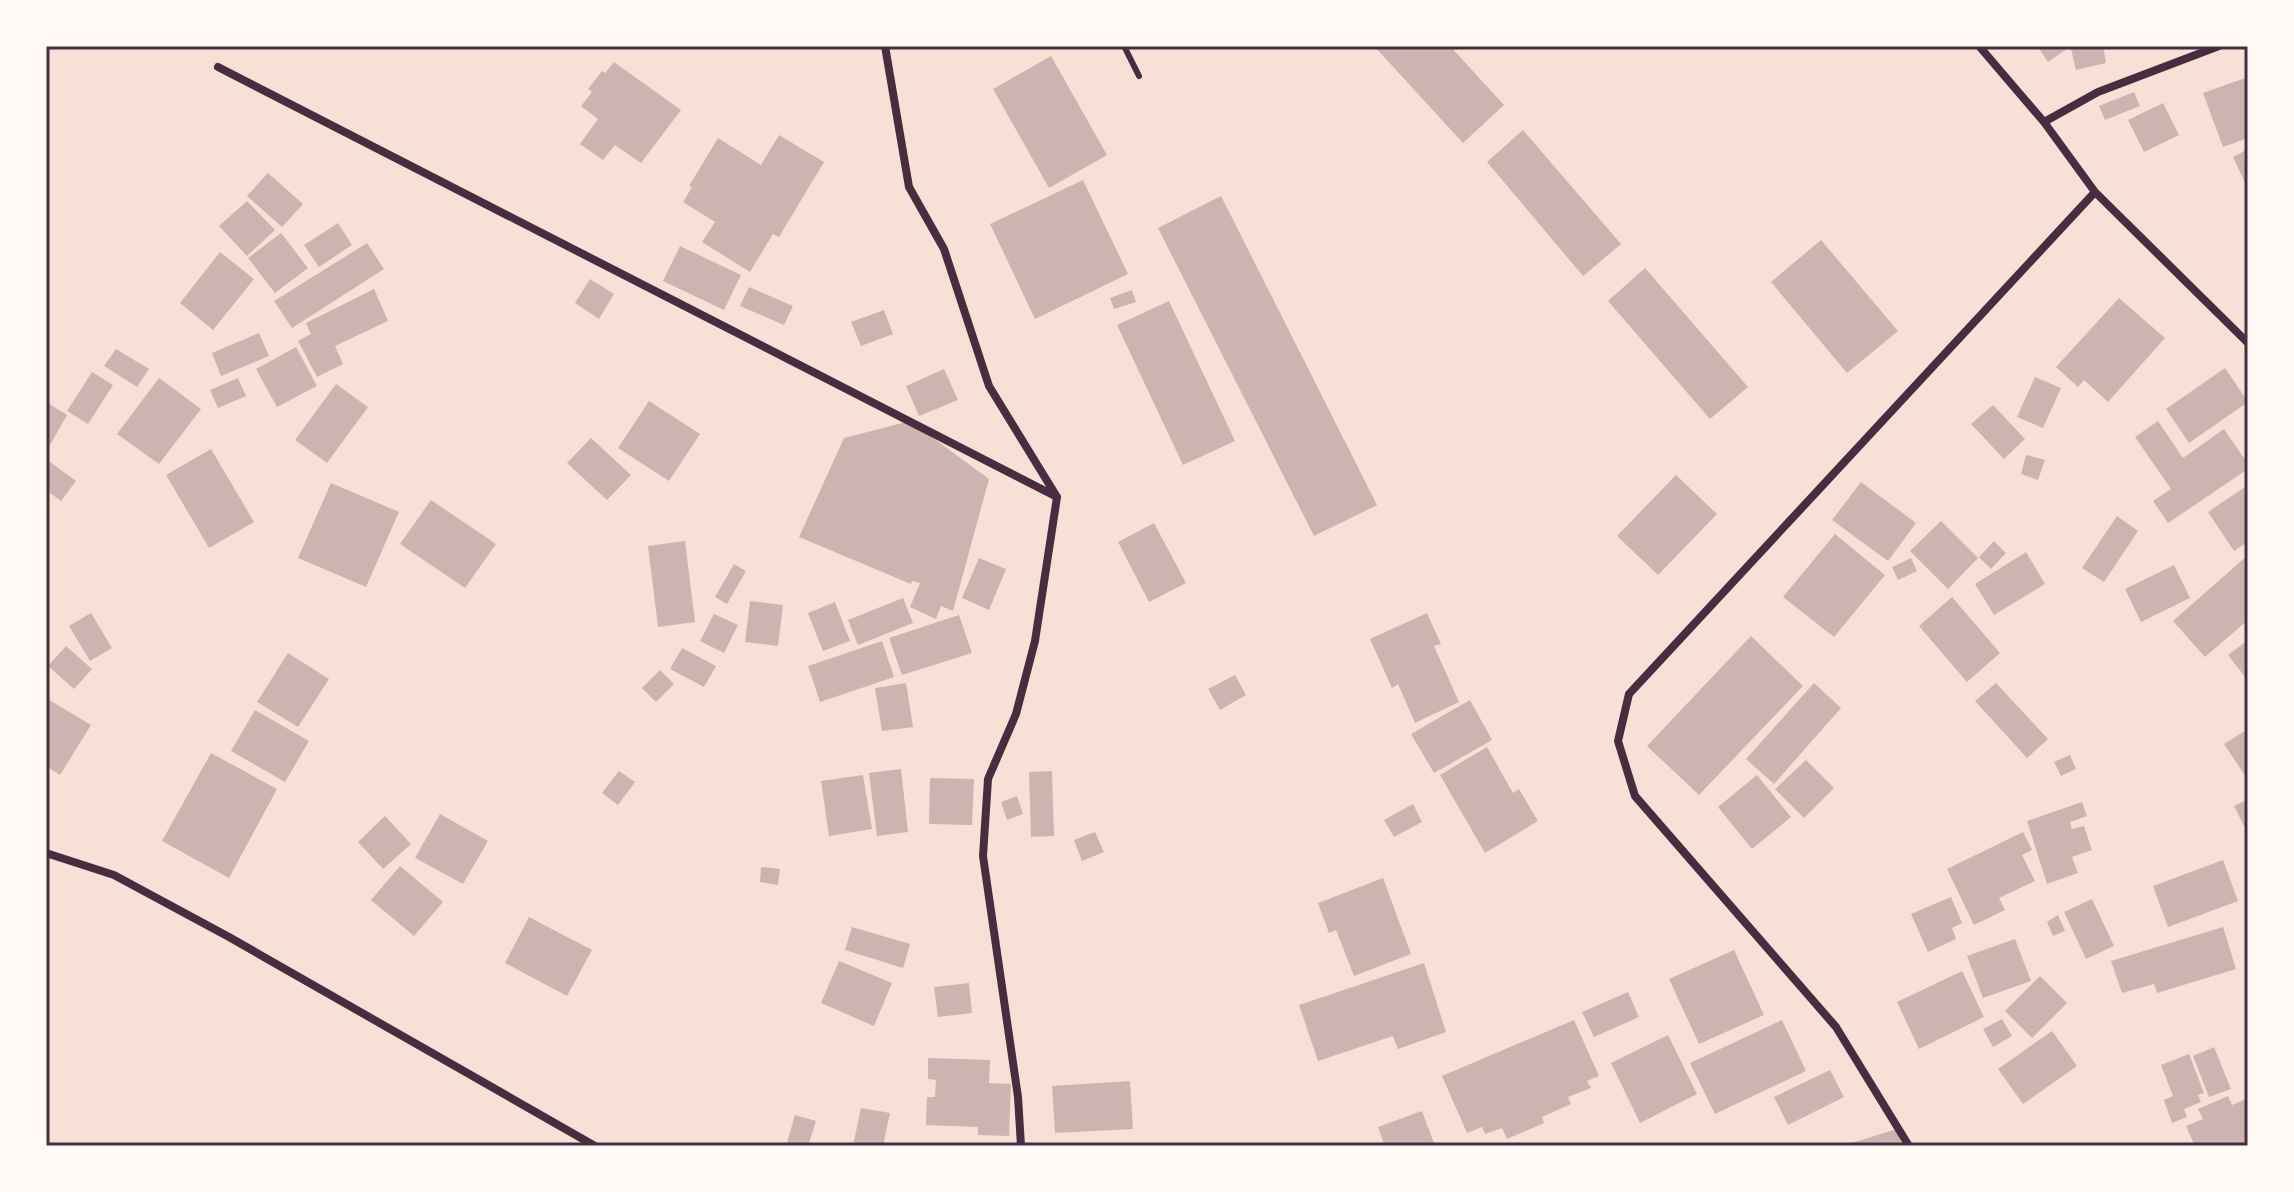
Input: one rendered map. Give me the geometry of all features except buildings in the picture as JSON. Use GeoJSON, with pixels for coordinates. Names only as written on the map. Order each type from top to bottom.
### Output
{"type":"FeatureCollection","features":[{"type":"Feature","properties":{"kind":"street"},"geometry":{"type":"LineString","coordinates":[[885,46],[909,187],[944,249],[989,386],[1057,497],[1035,641],[1016,714],[988,779],[983,856],[1018,1097],[1021,1146]]}},
{"type":"Feature","properties":{"kind":"street"},"geometry":{"type":"LineString","coordinates":[[1979,46],[2044,122],[2095,192],[2248,343]]}},
{"type":"Feature","properties":{"kind":"street"},"geometry":{"type":"LineString","coordinates":[[2044,122],[2098,92],[2219,46]]}},
{"type":"Feature","properties":{"kind":"street"},"geometry":{"type":"LineString","coordinates":[[218,67],[1057,497]]}},
{"type":"Feature","properties":{"kind":"street"},"geometry":{"type":"LineString","coordinates":[[1909,1146],[1836,1027],[1635,796],[1618,741],[1629,694],[2095,192]]}},
{"type":"Feature","properties":{"kind":"street"},"geometry":{"type":"LineString","coordinates":[[46,853],[114,875],[229,937],[595,1146]]}},
{"type":"Feature","properties":{"kind":"lane"},"geometry":{"type":"LineString","coordinates":[[1124,46],[1139,76]]}}]}
